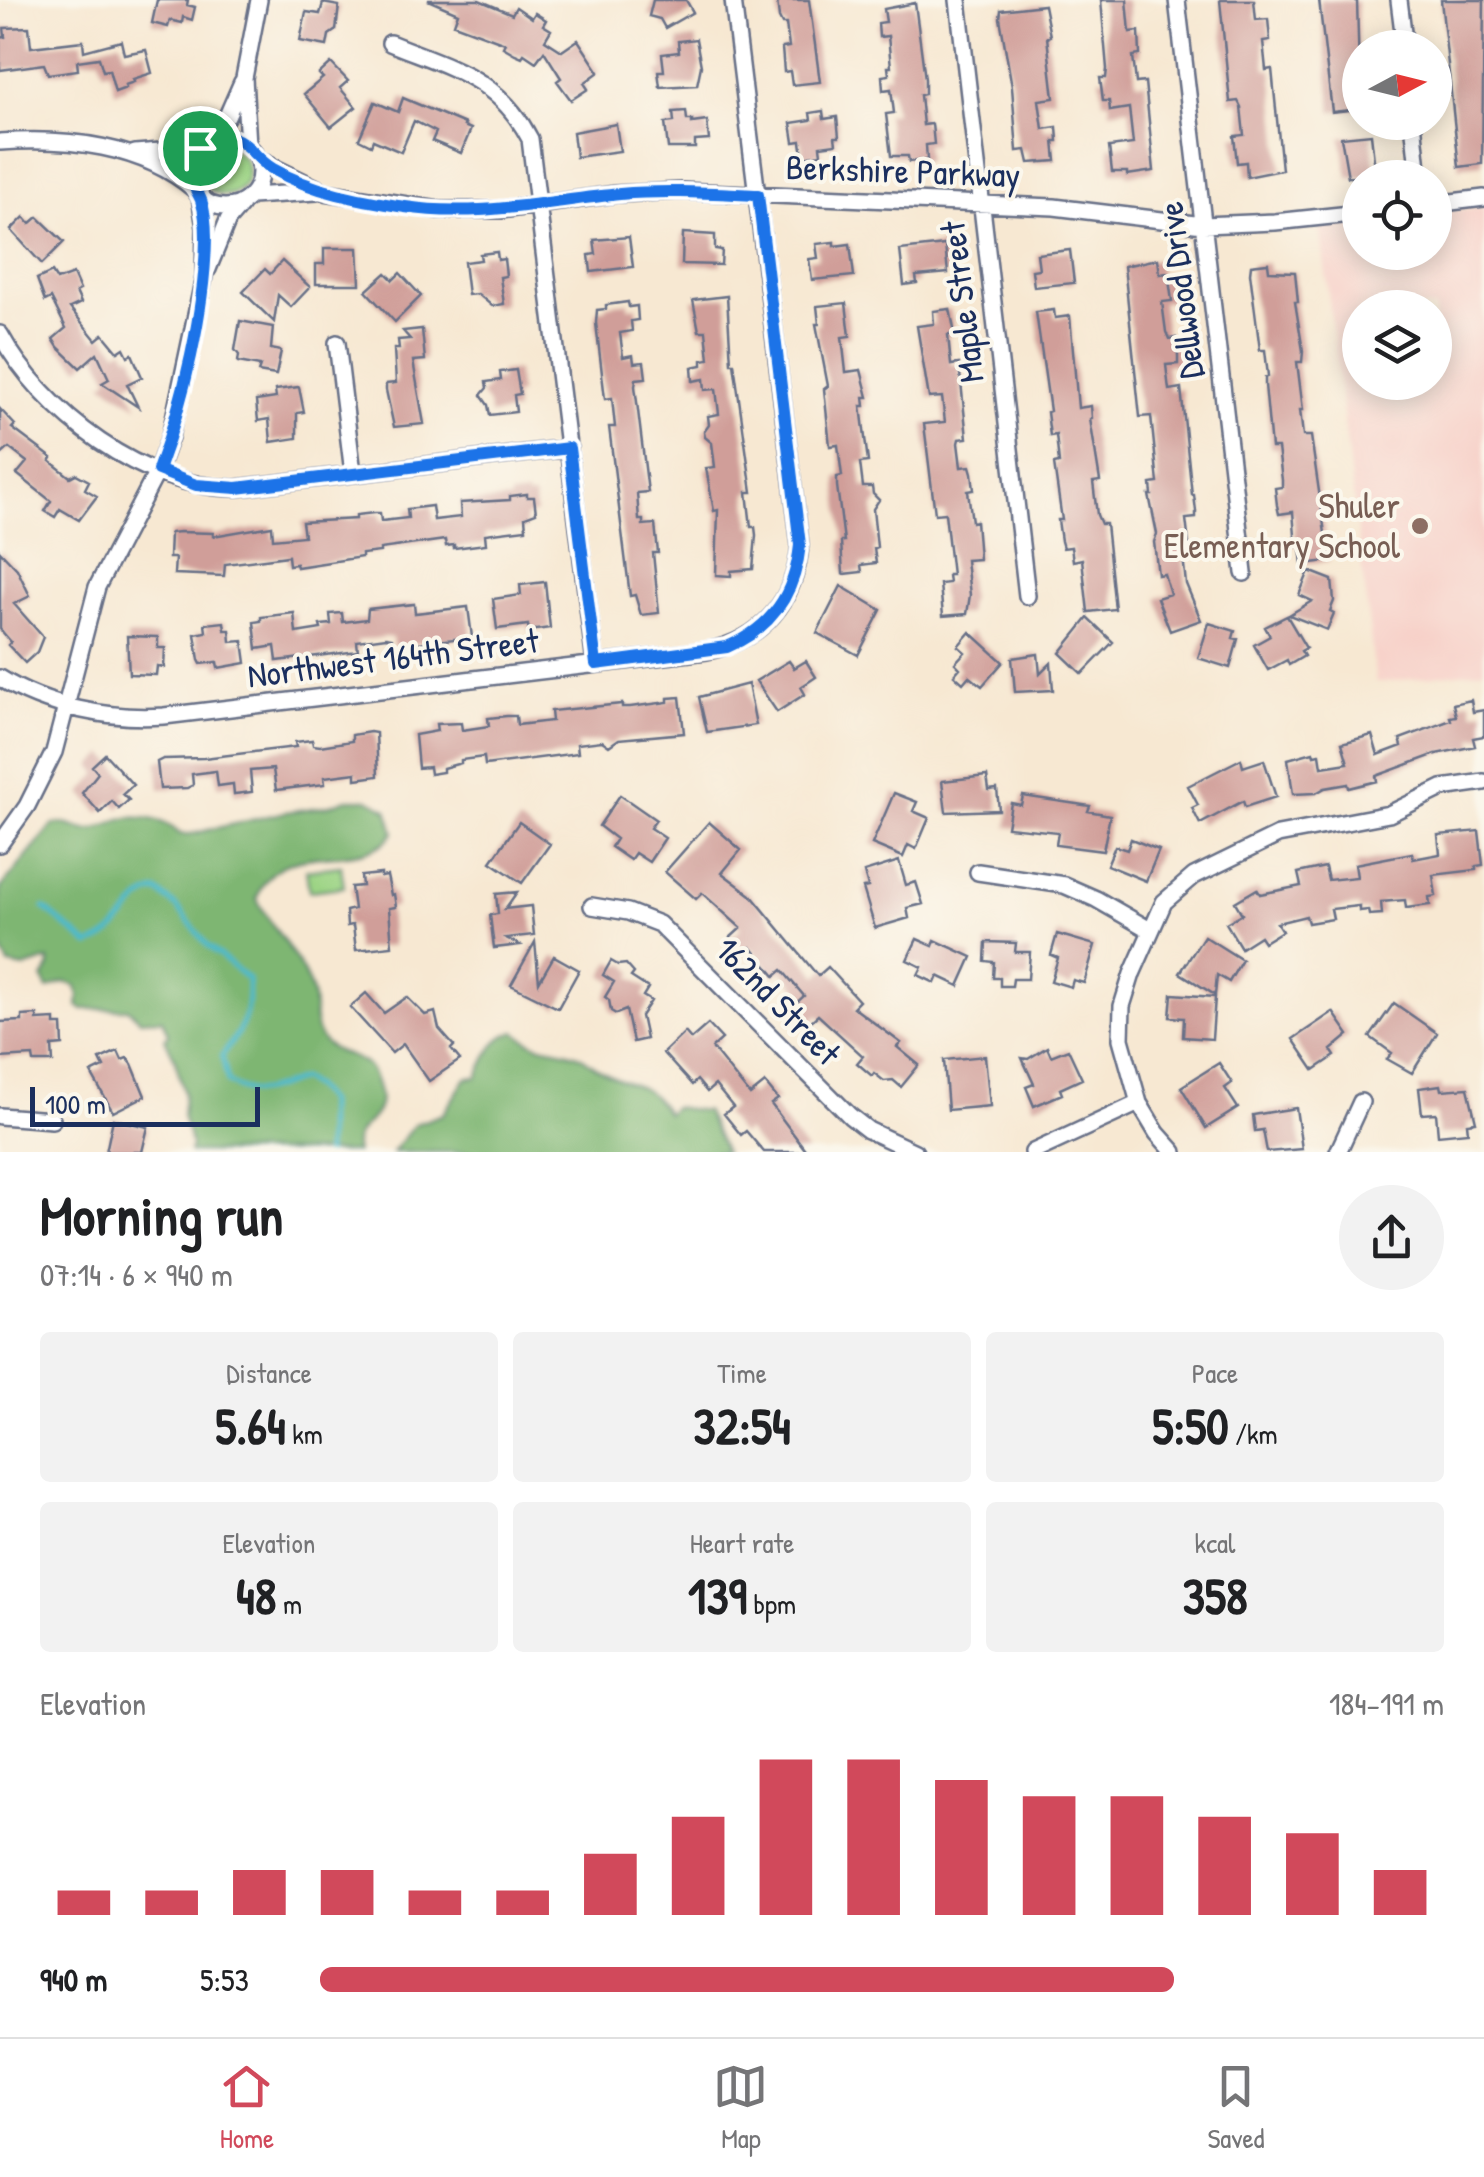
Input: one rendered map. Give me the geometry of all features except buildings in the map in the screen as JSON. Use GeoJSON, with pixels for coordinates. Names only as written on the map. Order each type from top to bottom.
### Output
{"type":"FeatureCollection","features":[{"type":"Feature","properties":{"kind":"street"},"geometry":{"type":"LineString","coordinates":[[0,844],[42,780],[69,706],[97,587],[158,470],[178,408],[204,277],[206,228],[191,164],[227,116],[244,78],[259,0]]}},
{"type":"Feature","properties":{"kind":"street"},"geometry":{"type":"LineString","coordinates":[[733,0],[758,195]]}},
{"type":"Feature","properties":{"kind":"street","name":"Maple Street"},"geometry":{"type":"LineString","coordinates":[[958,0],[1027,596]]}},
{"type":"Feature","properties":{"kind":"street","name":"Dellwood Drive"},"geometry":{"type":"LineString","coordinates":[[1178,0],[1244,574]]}},
{"type":"Feature","properties":{"kind":"street"},"geometry":{"type":"LineString","coordinates":[[1399,0],[1402,30]]}},
{"type":"Feature","properties":{"kind":"street"},"geometry":{"type":"LineString","coordinates":[[390,43],[497,92],[517,114],[530,139],[596,664]]}},
{"type":"Feature","properties":{"kind":"street"},"geometry":{"type":"LineString","coordinates":[[204,277],[228,220],[260,179],[258,160],[248,145],[244,78]]}},
{"type":"Feature","properties":{"kind":"street"},"geometry":{"type":"LineString","coordinates":[[131,154],[203,145],[224,136],[248,145]]}},
{"type":"Feature","properties":{"kind":"street"},"geometry":{"type":"LineString","coordinates":[[0,142],[48,141],[131,154],[172,172],[198,193],[226,208],[248,199]]}},
{"type":"Feature","properties":{"kind":"street","name":"Berkshire Parkway"},"geometry":{"type":"LineString","coordinates":[[258,160],[326,192]]}},
{"type":"Feature","properties":{"kind":"street","name":"Berkshire Parkway"},"geometry":{"type":"LineString","coordinates":[[248,199],[326,192],[439,210],[501,210],[650,192],[1054,207],[1204,225],[1342,215]]}},
{"type":"Feature","properties":{"kind":"street","name":"Northwest 164th Street"},"geometry":{"type":"LineString","coordinates":[[0,678],[20,690],[69,706],[128,717],[164,716],[727,647],[745,639],[774,616],[794,582],[800,545],[758,195]]}},
{"type":"Feature","properties":{"kind":"street"},"geometry":{"type":"LineString","coordinates":[[1452,202],[1484,198]]}},
{"type":"Feature","properties":{"kind":"street"},"geometry":{"type":"LineString","coordinates":[[0,334],[37,388],[103,442],[158,470],[214,488],[569,448]]}},
{"type":"Feature","properties":{"kind":"street"},"geometry":{"type":"LineString","coordinates":[[337,343],[353,473]]}},
{"type":"Feature","properties":{"kind":"street"},"geometry":{"type":"LineString","coordinates":[[1174,1152],[1139,1103],[1121,1039],[1122,1006],[1164,902],[1194,876],[1278,835],[1389,814],[1442,788],[1484,782]]}},
{"type":"Feature","properties":{"kind":"street"},"geometry":{"type":"LineString","coordinates":[[978,872],[1064,885],[1150,930]]}},
{"type":"Feature","properties":{"kind":"street","name":"162nd Street"},"geometry":{"type":"LineString","coordinates":[[592,906],[628,912],[658,924],[850,1116],[868,1130],[914,1152]]}},
{"type":"Feature","properties":{"kind":"street"},"geometry":{"type":"LineString","coordinates":[[1338,1152],[1361,1102]]}},
{"type":"Feature","properties":{"kind":"street"},"geometry":{"type":"LineString","coordinates":[[1033,1152],[1139,1103]]}},
{"type":"Feature","properties":{"kind":"street"},"geometry":{"type":"LineString","coordinates":[[0,1116],[52,1120]]}},
{"type":"Feature","properties":{"kind":"shaded area","name":"Shuler Elementary School"},"geometry":{"type":"Polygon","coordinates":[[[1484,207],[1484,670],[1376,683],[1320,226],[1342,224],[1342,270],[1452,270],[1452,211],[1484,207]]]}},
{"type":"Feature","properties":{"kind":"green space"},"geometry":{"type":"Polygon","coordinates":[[[225,149],[241,156],[248,172],[241,188],[225,195],[209,188],[202,172],[209,156],[225,149]]]}},
{"type":"Feature","properties":{"kind":"green space"},"geometry":{"type":"Polygon","coordinates":[[[347,799],[368,799],[387,809],[394,832],[380,846],[362,853],[283,866],[268,878],[257,899],[307,981],[321,1039],[365,1063],[370,1070],[379,1093],[377,1110],[357,1136],[356,1152],[189,1152],[191,1145],[182,1116],[184,1094],[162,1019],[140,1020],[128,1009],[82,1009],[75,985],[64,982],[48,989],[43,979],[49,960],[24,968],[9,965],[0,947],[0,889],[53,825],[91,830],[121,819],[145,818],[180,834],[191,834],[347,799]]]}},
{"type":"Feature","properties":{"kind":"green space"},"geometry":{"type":"Polygon","coordinates":[[[341,866],[344,887],[309,891],[306,870],[341,866]]]}},
{"type":"Feature","properties":{"kind":"green space"},"geometry":{"type":"Polygon","coordinates":[[[516,1032],[540,1046],[579,1055],[602,1071],[645,1090],[667,1114],[673,1107],[705,1111],[725,1152],[392,1152],[415,1124],[443,1114],[466,1078],[477,1077],[496,1043],[516,1032]]]}},
{"type":"Feature","properties":{"kind":"waterway"},"geometry":{"type":"LineString","coordinates":[[44,908],[89,945],[110,933],[147,895],[157,891],[178,908],[208,946],[248,979],[244,1020],[222,1056],[228,1082],[256,1092],[301,1079],[314,1087],[327,1102],[326,1152]]}},
{"type":"Feature","properties":{"kind":"place","name":"Shuler Elementary School"},"geometry":{"type":"Point","coordinates":[1420,526]}},
{"type":"Feature","properties":{"kind":"route"},"geometry":{"type":"LineString","coordinates":[[224,136],[241,140],[273,170],[326,192],[409,208],[501,210],[650,192],[758,195],[800,545],[794,582],[774,616],[745,639],[727,647],[596,664],[569,448],[237,488],[196,485],[158,470],[178,408],[204,277],[206,228],[190,172],[200,148],[224,136]]}}]}
